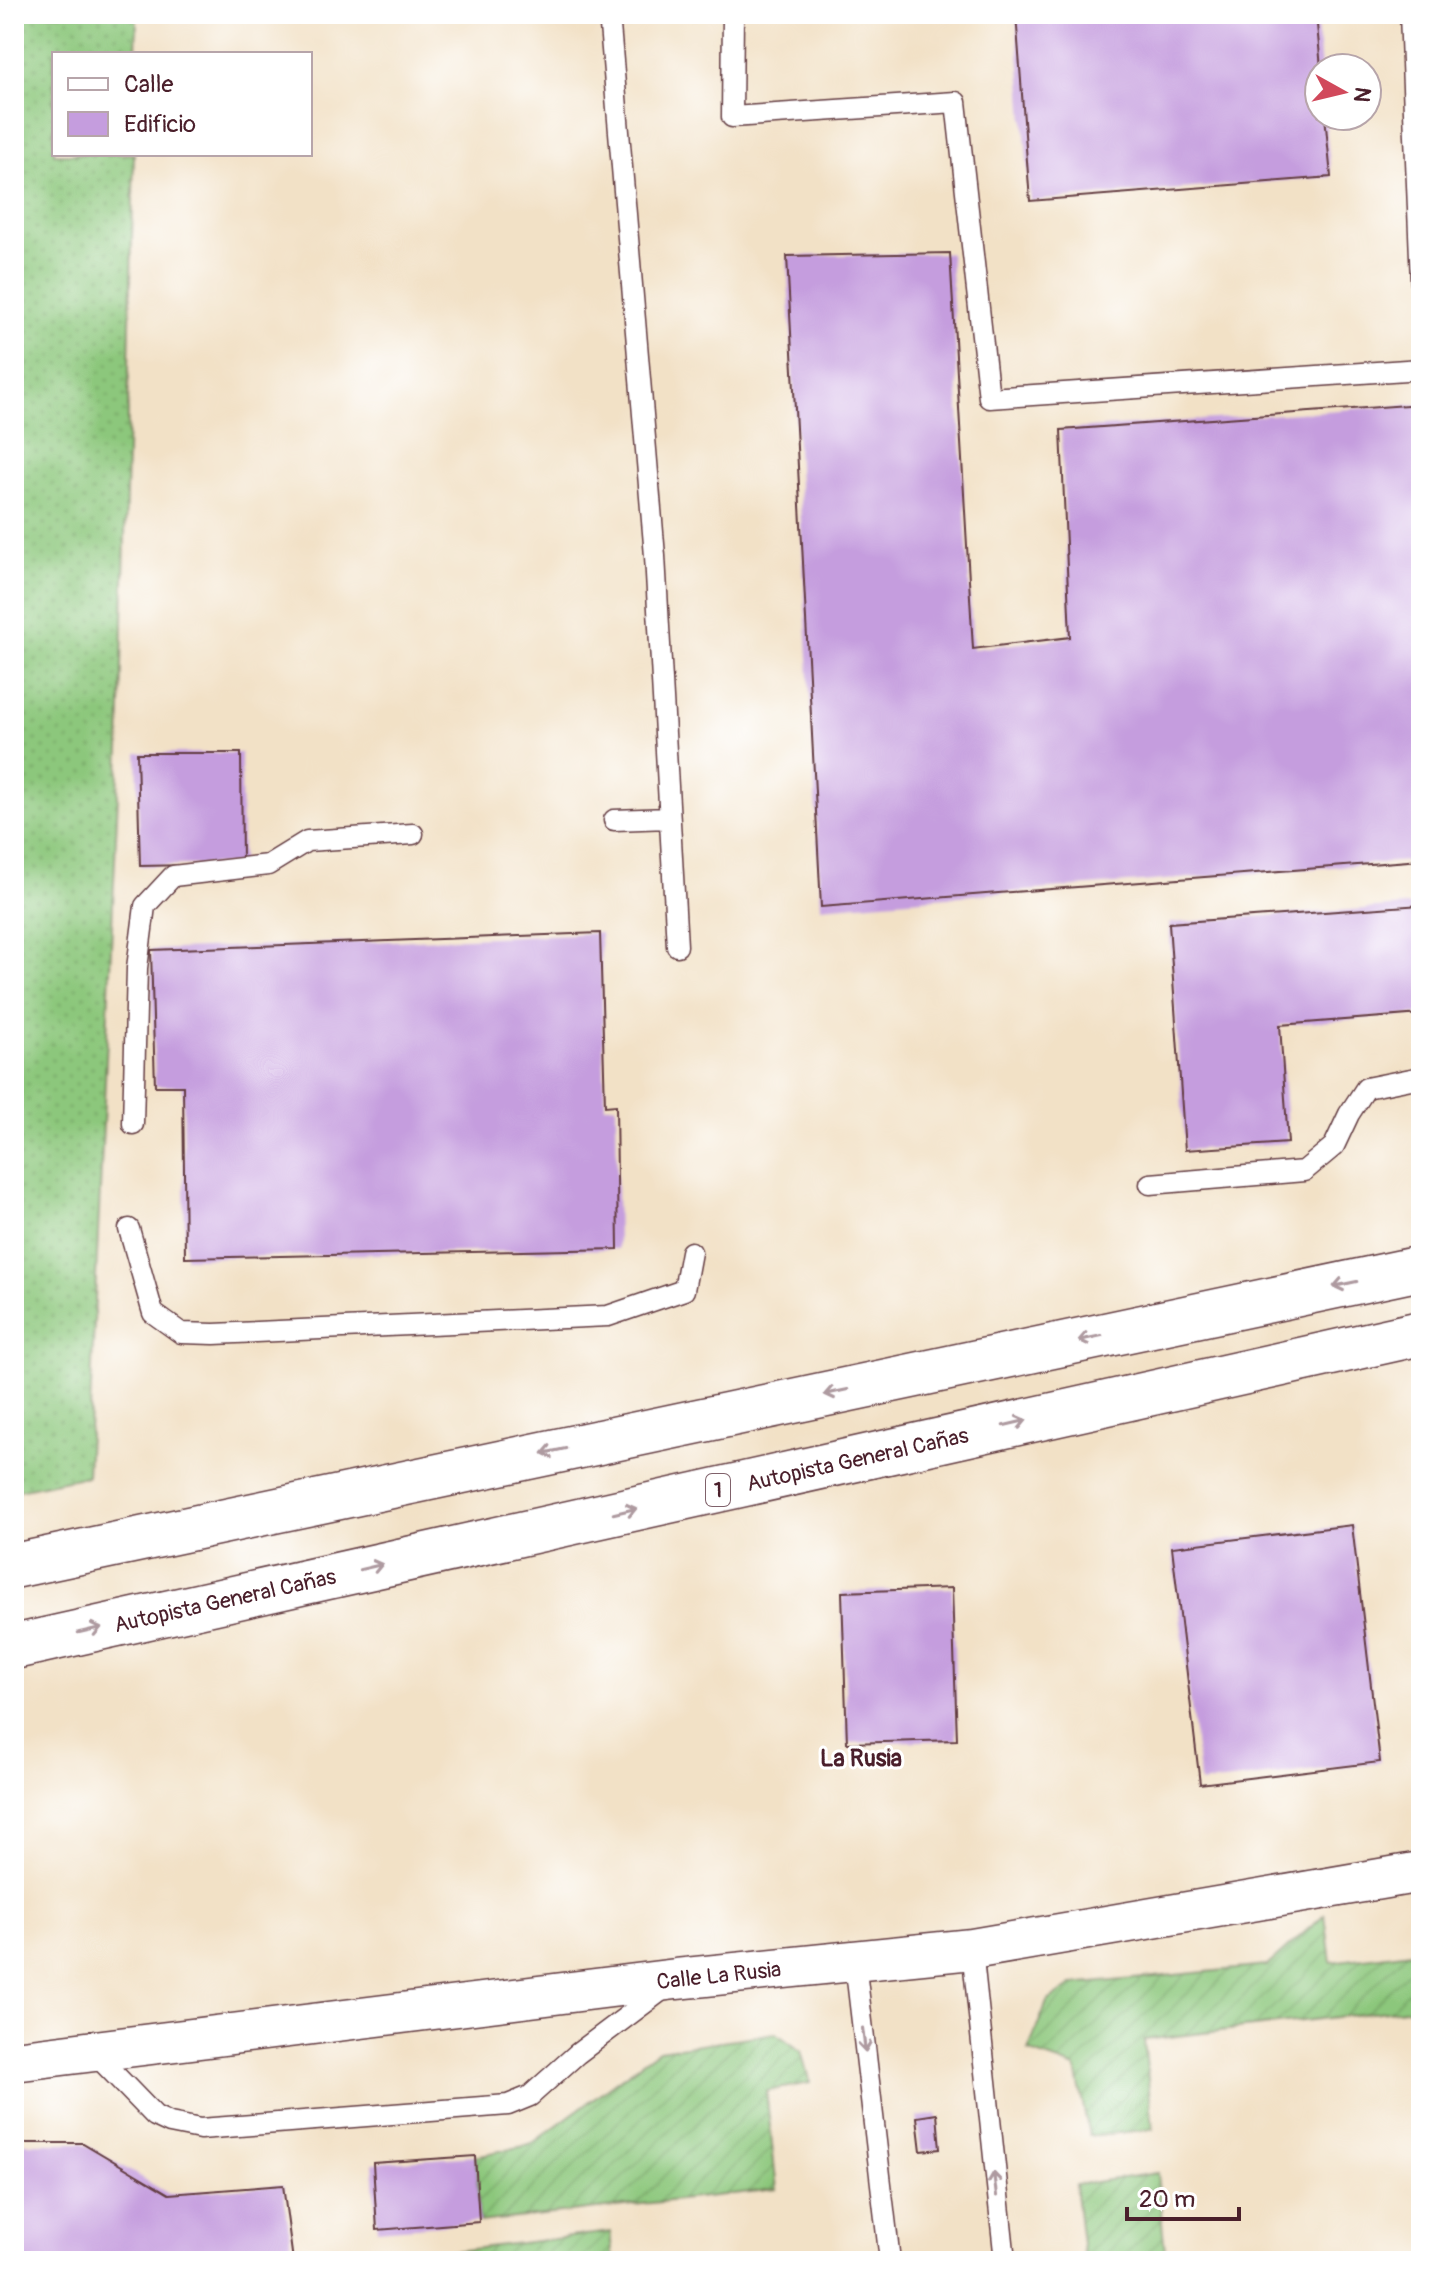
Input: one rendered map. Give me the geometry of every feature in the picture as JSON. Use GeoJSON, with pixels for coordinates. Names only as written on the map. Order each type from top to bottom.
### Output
{"type":"FeatureCollection","features":[{"type":"Feature","properties":{"kind":"highway"},"geometry":{"type":"LineString","coordinates":[[14,1566],[1421,1268]]}},
{"type":"Feature","properties":{"kind":"highway","name":"Autopista General Cañas"},"geometry":{"type":"LineString","coordinates":[[14,1647],[1421,1333]]}},
{"type":"Feature","properties":{"kind":"street","name":"Calle La Rusia"},"geometry":{"type":"LineString","coordinates":[[14,2061],[676,1979],[972,1949],[1421,1872]]}},
{"type":"Feature","properties":{"kind":"lane"},"geometry":{"type":"LineString","coordinates":[[609,14],[655,556],[677,946]]}},
{"type":"Feature","properties":{"kind":"lane"},"geometry":{"type":"LineString","coordinates":[[733,14],[732,117],[956,102],[989,398],[1421,369]]}},
{"type":"Feature","properties":{"kind":"lane"},"geometry":{"type":"LineString","coordinates":[[1410,14],[1421,282]]}},
{"type":"Feature","properties":{"kind":"lane"},"geometry":{"type":"LineString","coordinates":[[614,820],[669,818]]}},
{"type":"Feature","properties":{"kind":"lane"},"geometry":{"type":"LineString","coordinates":[[133,1124],[137,968],[145,906],[173,876],[268,865],[307,841],[413,834]]}},
{"type":"Feature","properties":{"kind":"lane"},"geometry":{"type":"LineString","coordinates":[[1150,1184],[1304,1171],[1334,1146],[1366,1088],[1421,1077]]}},
{"type":"Feature","properties":{"kind":"lane"},"geometry":{"type":"LineString","coordinates":[[129,1229],[153,1313],[181,1333],[608,1316],[684,1290],[691,1252]]}},
{"type":"Feature","properties":{"kind":"lane"},"geometry":{"type":"LineString","coordinates":[[972,1949],[1005,2261]]}},
{"type":"Feature","properties":{"kind":"lane"},"geometry":{"type":"LineString","coordinates":[[855,1962],[890,2261]]}},
{"type":"Feature","properties":{"kind":"lane"},"geometry":{"type":"LineString","coordinates":[[93,2052],[155,2116],[170,2123],[200,2129],[508,2105],[530,2096],[577,2054],[676,1979]]}},
{"type":"Feature","properties":{"kind":"green space"},"geometry":{"type":"Polygon","coordinates":[[[14,14],[137,14],[136,52],[52,52],[52,156],[134,156],[120,750],[87,1476],[14,1491],[14,14]]]}},
{"type":"Feature","properties":{"kind":"green space"},"geometry":{"type":"Polygon","coordinates":[[[1325,1914],[1331,1962],[1421,1951],[1421,2007],[1144,2040],[1153,2129],[1089,2136],[1076,2068],[1028,2051],[1047,2002],[1072,1985],[1267,1966],[1325,1914]]]}},
{"type":"Feature","properties":{"kind":"green space"},"geometry":{"type":"Polygon","coordinates":[[[776,2033],[801,2051],[810,2083],[766,2091],[777,2189],[479,2222],[475,2156],[530,2145],[659,2050],[776,2033]]]}},
{"type":"Feature","properties":{"kind":"green space"},"geometry":{"type":"Polygon","coordinates":[[[1157,2173],[1166,2261],[1084,2261],[1075,2185],[1157,2173]]]}},
{"type":"Feature","properties":{"kind":"green space"},"geometry":{"type":"Polygon","coordinates":[[[610,2232],[613,2260],[607,2261],[391,2259],[610,2232]]]}},
{"type":"Feature","properties":{"kind":"building"},"geometry":{"type":"Polygon","coordinates":[[[1016,14],[1316,14],[1320,52],[1303,52],[1303,132],[1327,132],[1331,177],[1030,201],[1016,14]]]}},
{"type":"Feature","properties":{"kind":"building"},"geometry":{"type":"Polygon","coordinates":[[[950,253],[973,649],[1070,637],[1061,430],[1421,404],[1421,860],[821,907],[787,256],[950,253]]]}},
{"type":"Feature","properties":{"kind":"building"},"geometry":{"type":"Polygon","coordinates":[[[137,753],[241,753],[242,864],[140,866],[137,753]]]}},
{"type":"Feature","properties":{"kind":"building"},"geometry":{"type":"Polygon","coordinates":[[[1421,905],[1421,1014],[1280,1025],[1288,1143],[1185,1150],[1169,923],[1421,905]]]}},
{"type":"Feature","properties":{"kind":"building"},"geometry":{"type":"Polygon","coordinates":[[[600,933],[605,1106],[616,1105],[618,1249],[185,1258],[183,1086],[155,1086],[151,950],[600,933]]]}},
{"type":"Feature","properties":{"kind":"building"},"geometry":{"type":"Polygon","coordinates":[[[1352,1525],[1380,1762],[1200,1784],[1172,1547],[1352,1525]]]}},
{"type":"Feature","properties":{"kind":"building"},"geometry":{"type":"Polygon","coordinates":[[[952,1588],[957,1740],[847,1743],[842,1592],[952,1588]]]}},
{"type":"Feature","properties":{"kind":"building"},"geometry":{"type":"Polygon","coordinates":[[[937,2114],[940,2149],[921,2151],[917,2117],[937,2114]]]}},
{"type":"Feature","properties":{"kind":"building"},"geometry":{"type":"Polygon","coordinates":[[[14,2143],[83,2143],[169,2194],[283,2185],[293,2261],[14,2261],[14,2143]]]}},
{"type":"Feature","properties":{"kind":"building"},"geometry":{"type":"Polygon","coordinates":[[[475,2156],[479,2222],[377,2230],[373,2163],[475,2156]]]}},
{"type":"Feature","properties":{"kind":"district","name":"La Rusia"},"geometry":{"type":"Point","coordinates":[861,1758]}}]}
